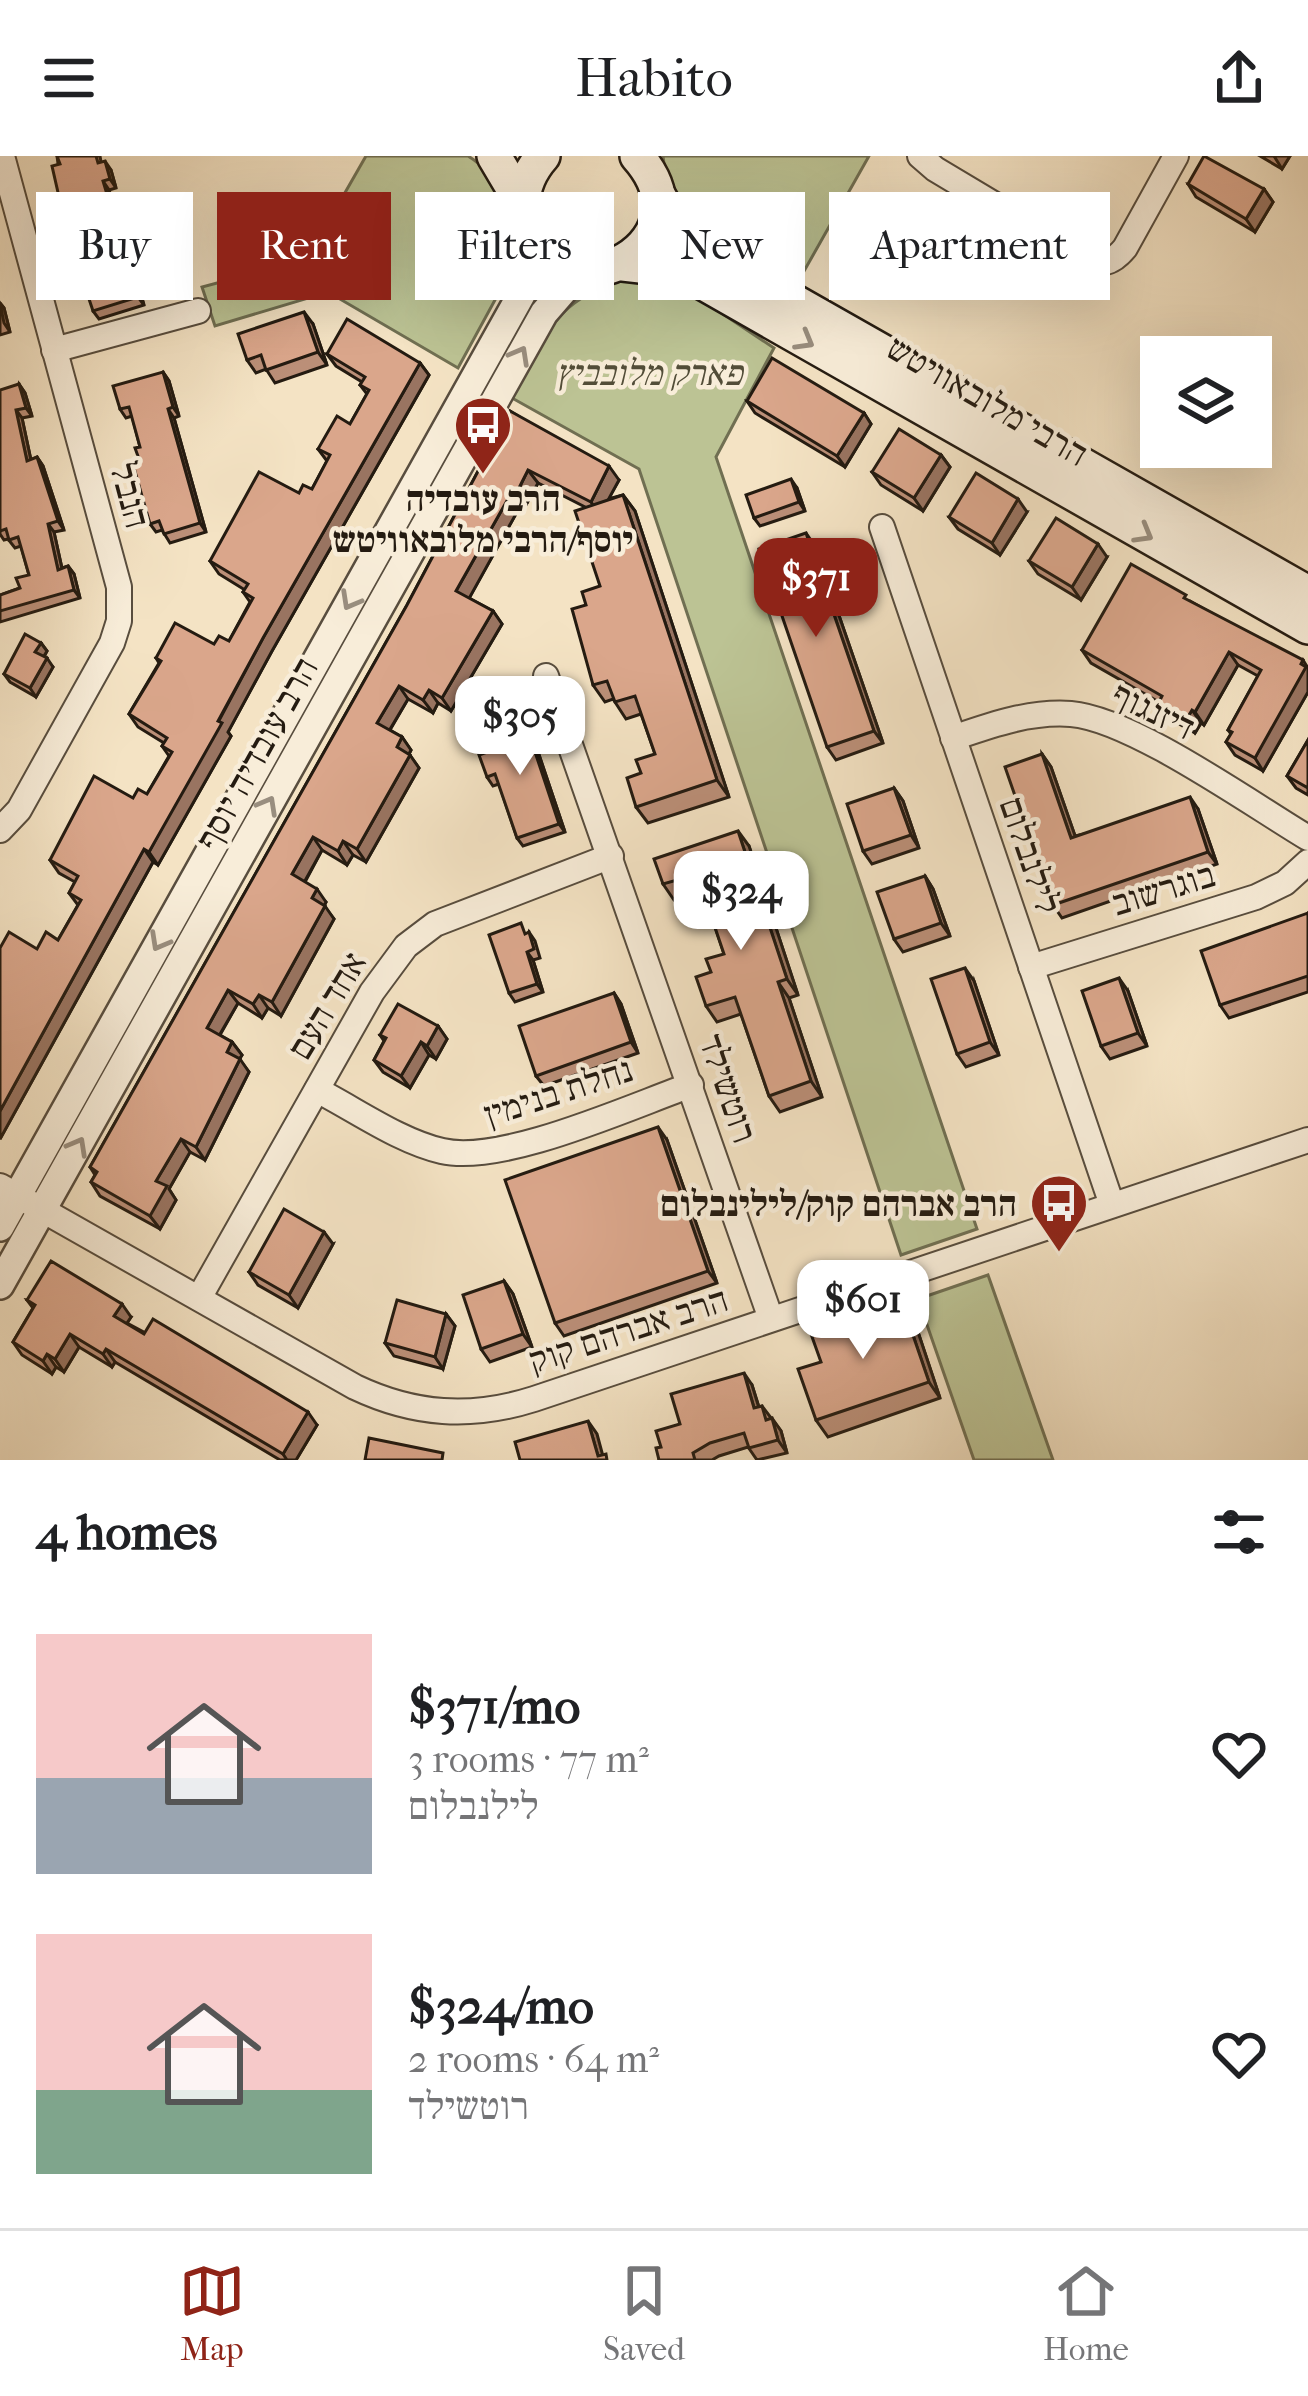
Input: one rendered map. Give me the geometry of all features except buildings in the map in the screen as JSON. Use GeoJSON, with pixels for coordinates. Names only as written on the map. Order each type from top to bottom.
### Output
{"type":"FeatureCollection","features":[{"type":"Feature","properties":{"kind":"main road"},"geometry":{"type":"LineString","coordinates":[[494,156],[513,192]]}},
{"type":"Feature","properties":{"kind":"main road"},"geometry":{"type":"LineString","coordinates":[[528,192],[528,178],[543,156]]}},
{"type":"Feature","properties":{"kind":"main road"},"geometry":{"type":"LineString","coordinates":[[614,263],[650,237],[657,218],[647,169]]}},
{"type":"Feature","properties":{"kind":"main road","name":"הרבי מלובאוויטש"},"geometry":{"type":"LineString","coordinates":[[647,169],[677,228],[700,248],[1308,593]]}},
{"type":"Feature","properties":{"kind":"main road","name":"הרבי מלובאוויטש"},"geometry":{"type":"LineString","coordinates":[[614,268],[667,269],[698,280],[1308,627]]}},
{"type":"Feature","properties":{"kind":"street","name":"הנבל"},"geometry":{"type":"LineString","coordinates":[[0,830],[19,810],[112,643],[120,614],[119,587],[2,156]]}},
{"type":"Feature","properties":{"kind":"street"},"geometry":{"type":"LineString","coordinates":[[920,156],[935,170],[1088,260],[1109,262],[1125,248],[1176,156]]}},
{"type":"Feature","properties":{"kind":"street","name":"הרב עובדיה יוסף"},"geometry":{"type":"LineString","coordinates":[[0,1285],[20,1197],[518,300]]}},
{"type":"Feature","properties":{"kind":"street","name":"הרב עובדיה יוסף"},"geometry":{"type":"LineString","coordinates":[[0,1227],[554,300]]}},
{"type":"Feature","properties":{"kind":"street"},"geometry":{"type":"LineString","coordinates":[[54,350],[198,311]]}},
{"type":"Feature","properties":{"kind":"street","name":"לילנבלום"},"geometry":{"type":"LineString","coordinates":[[881,527],[1112,1205]]}},
{"type":"Feature","properties":{"kind":"street","name":"רוטשילד"},"geometry":{"type":"LineString","coordinates":[[546,676],[771,1319]]}},
{"type":"Feature","properties":{"kind":"street","name":"דיזנגוף"},"geometry":{"type":"LineString","coordinates":[[953,738],[1037,715],[1092,718],[1133,734],[1308,838]]}},
{"type":"Feature","properties":{"kind":"street","name":"אחד העם"},"geometry":{"type":"LineString","coordinates":[[199,1298],[380,979],[415,938],[447,918],[611,856]]}},
{"type":"Feature","properties":{"kind":"street","name":"בוגרשוב"},"geometry":{"type":"LineString","coordinates":[[1031,968],[1264,894],[1308,862]]}},
{"type":"Feature","properties":{"kind":"street","name":"נחלת בנימין"},"geometry":{"type":"LineString","coordinates":[[317,1090],[424,1145],[466,1155],[504,1150],[691,1085]]}},
{"type":"Feature","properties":{"kind":"street","name":"הרב אברהם קוק"},"geometry":{"type":"LineString","coordinates":[[20,1197],[372,1395],[448,1413],[511,1406],[1308,1140]]}},
{"type":"Feature","properties":{"kind":"green space"},"geometry":{"type":"Polygon","coordinates":[[[366,156],[468,156],[500,189],[415,192],[415,300],[495,300],[458,368],[342,300],[391,300],[391,192],[345,192],[366,156]]]}},
{"type":"Feature","properties":{"kind":"green space"},"geometry":{"type":"Polygon","coordinates":[[[663,156],[869,156],[849,192],[829,192],[829,227],[805,269],[805,192],[675,192],[663,156]]]}},
{"type":"Feature","properties":{"kind":"green space","name":"פארק מלובביץ"},"geometry":{"type":"Polygon","coordinates":[[[638,278],[638,300],[702,300],[774,348],[716,457],[977,1229],[901,1255],[639,469],[512,398],[555,322],[579,300],[614,300],[614,282],[638,278]]]}},
{"type":"Feature","properties":{"kind":"green space"},"geometry":{"type":"Polygon","coordinates":[[[217,283],[217,300],[301,300],[215,326],[202,287],[217,283]]]}},
{"type":"Feature","properties":{"kind":"green space"},"geometry":{"type":"Polygon","coordinates":[[[988,1275],[1053,1460],[974,1460],[918,1299],[988,1275]]]}},
{"type":"Feature","properties":{"kind":"place","name":"הרב עובדיה יוסף/הרבי מלובאוויטש"},"geometry":{"type":"Point","coordinates":[483,476]}},
{"type":"Feature","properties":{"kind":"place","name":"הרב אברהם קוק/לילינבלום"},"geometry":{"type":"Point","coordinates":[1059,1254]}}]}
